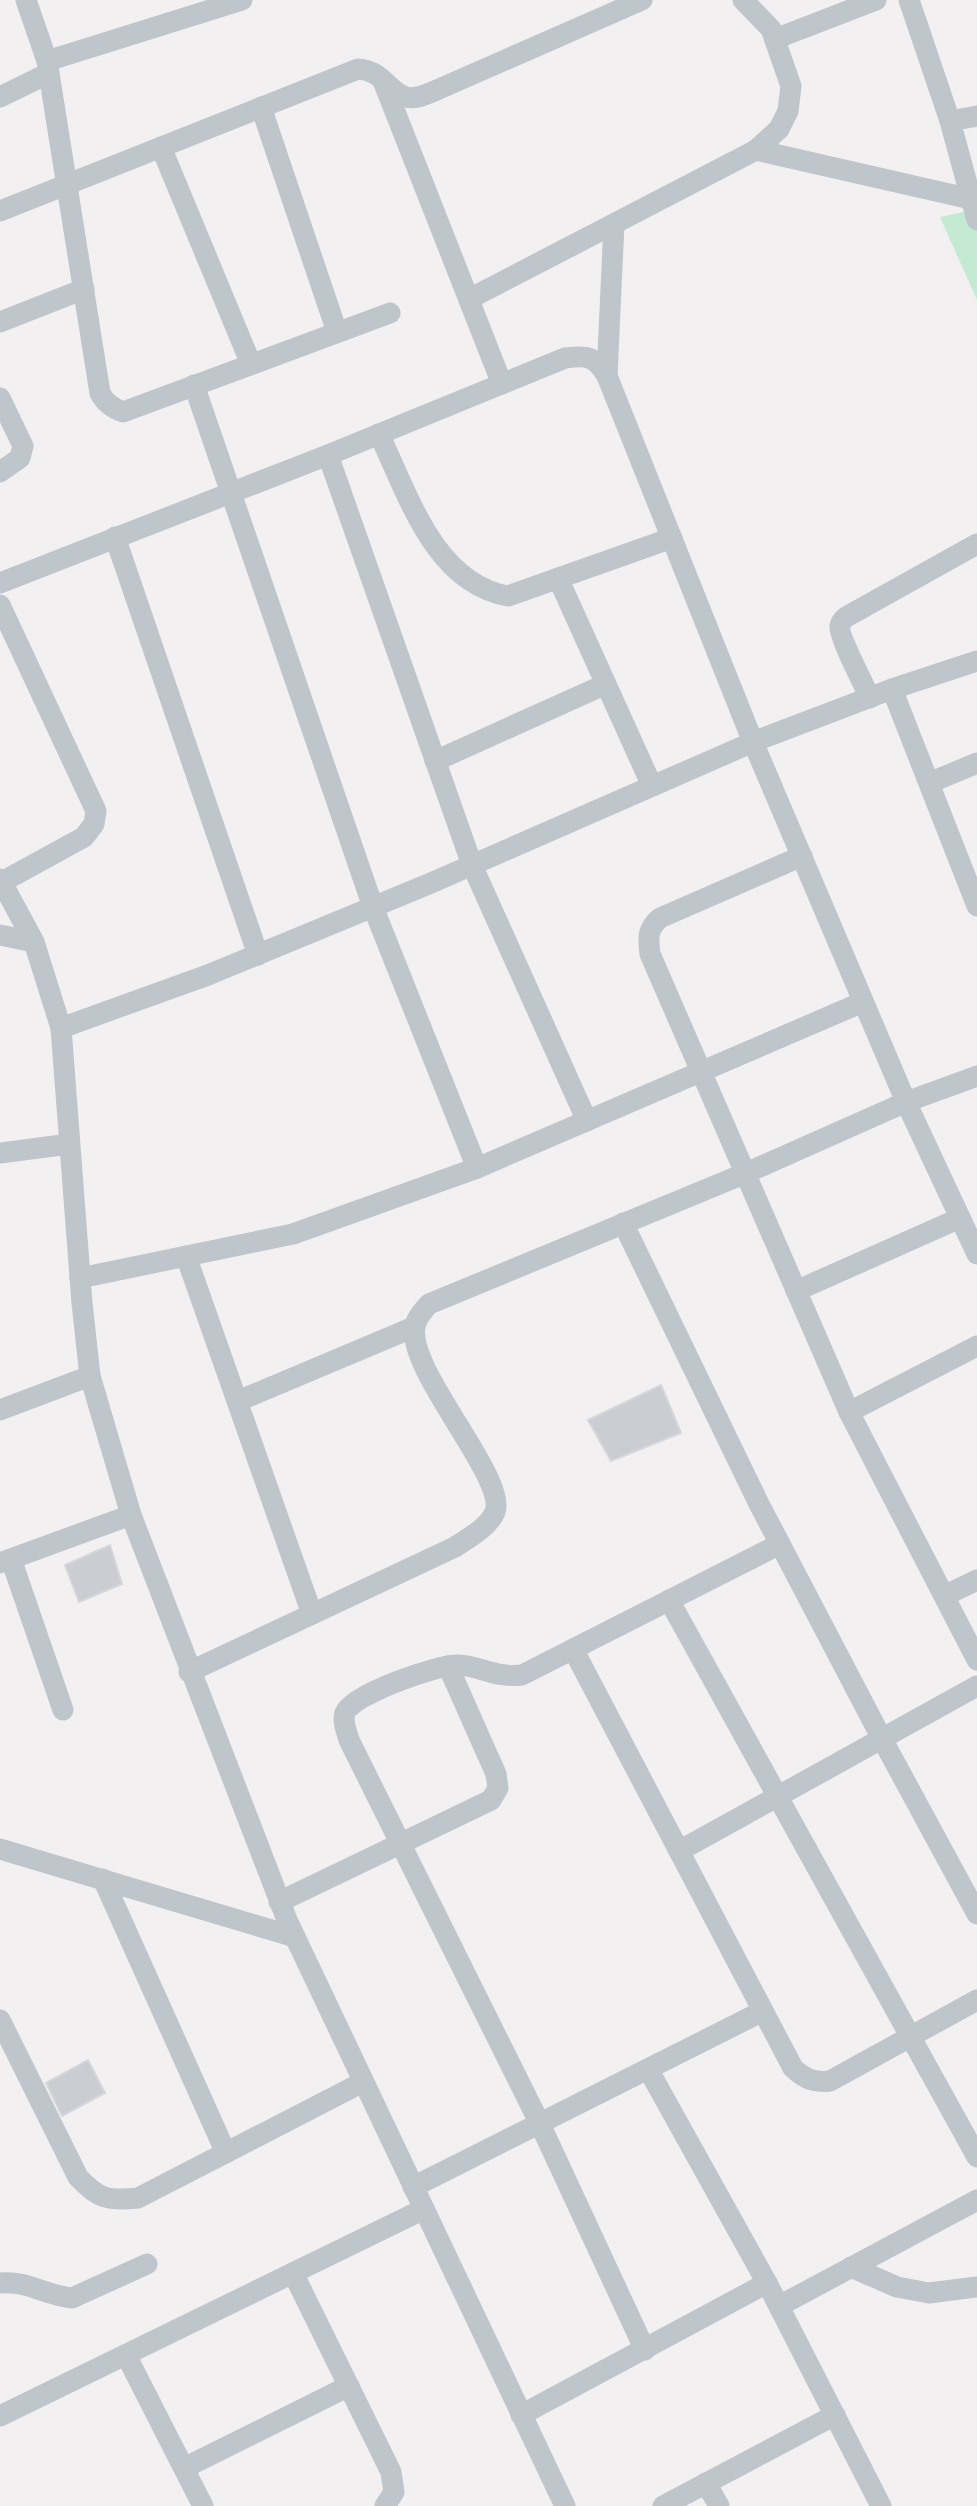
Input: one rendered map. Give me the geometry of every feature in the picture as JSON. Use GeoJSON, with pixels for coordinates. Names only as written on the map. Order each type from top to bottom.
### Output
{"type":"FeatureCollection","features":[{"type":"Feature","properties":{"kind":"street"},"geometry":{"type":"LineString","coordinates":[[26,0],[48,67],[65,185],[103,401],[123,412],[390,313]]}},
{"type":"Feature","properties":{"kind":"street"},"geometry":{"type":"LineString","coordinates":[[0,97],[48,67],[242,0]]}},
{"type":"Feature","properties":{"kind":"street"},"geometry":{"type":"LineString","coordinates":[[0,211],[358,69],[374,71],[405,97],[426,94],[642,0]]}},
{"type":"Feature","properties":{"kind":"street"},"geometry":{"type":"LineString","coordinates":[[468,299],[756,150],[779,129],[788,111],[791,86],[771,29],[743,0]]}},
{"type":"Feature","properties":{"kind":"street"},"geometry":{"type":"LineString","coordinates":[[775,39],[876,0]]}},
{"type":"Feature","properties":{"kind":"street"},"geometry":{"type":"LineString","coordinates":[[909,0],[950,121],[974,210]]}},
{"type":"Feature","properties":{"kind":"street"},"geometry":{"type":"LineString","coordinates":[[382,79],[502,384]]}},
{"type":"Feature","properties":{"kind":"street"},"geometry":{"type":"LineString","coordinates":[[261,107],[337,332]]}},
{"type":"Feature","properties":{"kind":"street"},"geometry":{"type":"LineString","coordinates":[[950,121],[977,116]]}},
{"type":"Feature","properties":{"kind":"street"},"geometry":{"type":"LineString","coordinates":[[161,147],[251,365]]}},
{"type":"Feature","properties":{"kind":"street"},"geometry":{"type":"LineString","coordinates":[[756,150],[974,210]]}},
{"type":"Feature","properties":{"kind":"street"},"geometry":{"type":"LineString","coordinates":[[607,376],[614,224]]}},
{"type":"Feature","properties":{"kind":"street"},"geometry":{"type":"LineString","coordinates":[[0,322],[85,289]]}},
{"type":"Feature","properties":{"kind":"street"},"geometry":{"type":"LineString","coordinates":[[0,583],[230,495],[565,358],[583,355],[599,363],[607,376],[753,742],[863,1002],[977,1254]]}},
{"type":"Feature","properties":{"kind":"street"},"geometry":{"type":"LineString","coordinates":[[194,386],[373,906],[477,1168]]}},
{"type":"Feature","properties":{"kind":"street"},"geometry":{"type":"LineString","coordinates":[[0,398],[23,446],[20,458],[0,472]]}},
{"type":"Feature","properties":{"kind":"street"},"geometry":{"type":"LineString","coordinates":[[379,434],[428,535],[455,570],[473,584],[491,593],[508,596],[672,538]]}},
{"type":"Feature","properties":{"kind":"street"},"geometry":{"type":"LineString","coordinates":[[328,455],[472,865],[587,1121]]}},
{"type":"Feature","properties":{"kind":"street"},"geometry":{"type":"LineString","coordinates":[[115,537],[258,955]]}},
{"type":"Feature","properties":{"kind":"street"},"geometry":{"type":"LineString","coordinates":[[870,698],[844,641],[841,623],[846,617],[977,544]]}},
{"type":"Feature","properties":{"kind":"street"},"geometry":{"type":"LineString","coordinates":[[558,578],[652,786]]}},
{"type":"Feature","properties":{"kind":"street"},"geometry":{"type":"LineString","coordinates":[[0,605],[96,811],[94,824],[84,837],[63,851],[1,880],[34,942],[61,1028],[90,1376],[131,1515],[279,1902],[565,2506]]}},
{"type":"Feature","properties":{"kind":"street"},"geometry":{"type":"LineString","coordinates":[[61,1028],[258,955],[753,742],[892,689],[977,661]]}},
{"type":"Feature","properties":{"kind":"street"},"geometry":{"type":"LineString","coordinates":[[435,761],[606,684]]}},
{"type":"Feature","properties":{"kind":"street"},"geometry":{"type":"LineString","coordinates":[[892,689],[975,894]]}},
{"type":"Feature","properties":{"kind":"street"},"geometry":{"type":"LineString","coordinates":[[929,783],[977,762]]}},
{"type":"Feature","properties":{"kind":"street"},"geometry":{"type":"LineString","coordinates":[[802,856],[660,918],[652,925],[648,936],[650,954],[849,1412],[977,1660]]}},
{"type":"Feature","properties":{"kind":"street"},"geometry":{"type":"LineString","coordinates":[[0,935],[34,942]]}},
{"type":"Feature","properties":{"kind":"street"},"geometry":{"type":"LineString","coordinates":[[80,1278],[293,1234],[477,1168],[863,1002]]}},
{"type":"Feature","properties":{"kind":"street"},"geometry":{"type":"LineString","coordinates":[[189,1672],[455,1547],[483,1528],[495,1511],[496,1496],[415,1344],[414,1327],[429,1304],[746,1173],[906,1102],[977,1076]]}},
{"type":"Feature","properties":{"kind":"street"},"geometry":{"type":"LineString","coordinates":[[0,1153],[69,1144]]}},
{"type":"Feature","properties":{"kind":"street"},"geometry":{"type":"LineString","coordinates":[[796,1291],[960,1219]]}},
{"type":"Feature","properties":{"kind":"street"},"geometry":{"type":"LineString","coordinates":[[623,1223],[780,1544],[977,1914]]}},
{"type":"Feature","properties":{"kind":"street"},"geometry":{"type":"LineString","coordinates":[[186,1256],[312,1614]]}},
{"type":"Feature","properties":{"kind":"street"},"geometry":{"type":"LineString","coordinates":[[237,1401],[414,1327]]}},
{"type":"Feature","properties":{"kind":"street"},"geometry":{"type":"LineString","coordinates":[[849,1412],[977,1346]]}},
{"type":"Feature","properties":{"kind":"street"},"geometry":{"type":"LineString","coordinates":[[0,1410],[90,1376]]}},
{"type":"Feature","properties":{"kind":"street"},"geometry":{"type":"LineString","coordinates":[[63,1710],[5,1561],[131,1515]]}},
{"type":"Feature","properties":{"kind":"street"},"geometry":{"type":"LineString","coordinates":[[645,2350],[540,2123],[349,1740],[344,1726],[345,1713],[359,1698],[423,1672],[448,1666],[458,1665],[506,1676],[522,1675],[780,1544]]}},
{"type":"Feature","properties":{"kind":"street"},"geometry":{"type":"LineString","coordinates":[[944,1596],[977,1580]]}},
{"type":"Feature","properties":{"kind":"street"},"geometry":{"type":"LineString","coordinates":[[669,1600],[977,2157]]}},
{"type":"Feature","properties":{"kind":"street"},"geometry":{"type":"LineString","coordinates":[[573,1649],[793,2068],[803,2077],[817,2082],[830,2081],[977,2000]]}},
{"type":"Feature","properties":{"kind":"street"},"geometry":{"type":"LineString","coordinates":[[279,1902],[491,1800],[498,1788],[496,1774],[448,1666]]}},
{"type":"Feature","properties":{"kind":"street"},"geometry":{"type":"LineString","coordinates":[[679,1851],[977,1686]]}},
{"type":"Feature","properties":{"kind":"street"},"geometry":{"type":"LineString","coordinates":[[0,1849],[295,1937]]}},
{"type":"Feature","properties":{"kind":"street"},"geometry":{"type":"LineString","coordinates":[[103,1879],[226,2153]]}},
{"type":"Feature","properties":{"kind":"street"},"geometry":{"type":"LineString","coordinates":[[413,2187],[763,2011]]}},
{"type":"Feature","properties":{"kind":"street"},"geometry":{"type":"LineString","coordinates":[[0,2020],[78,2176],[92,2192],[113,2200],[138,2198],[363,2082]]}},
{"type":"Feature","properties":{"kind":"street"},"geometry":{"type":"LineString","coordinates":[[648,2069],[767,2283],[881,2506]]}},
{"type":"Feature","properties":{"kind":"street"},"geometry":{"type":"LineString","coordinates":[[779,2306],[977,2200]]}},
{"type":"Feature","properties":{"kind":"street"},"geometry":{"type":"LineString","coordinates":[[0,2416],[424,2209]]}},
{"type":"Feature","properties":{"kind":"street"},"geometry":{"type":"LineString","coordinates":[[0,2283],[25,2284],[59,2297],[72,2298],[147,2264]]}},
{"type":"Feature","properties":{"kind":"street"},"geometry":{"type":"LineString","coordinates":[[851,2267],[897,2287],[929,2293],[977,2287]]}},
{"type":"Feature","properties":{"kind":"street"},"geometry":{"type":"LineString","coordinates":[[293,2273],[391,2473],[394,2492],[385,2506]]}},
{"type":"Feature","properties":{"kind":"street"},"geometry":{"type":"LineString","coordinates":[[521,2415],[767,2283]]}},
{"type":"Feature","properties":{"kind":"street"},"geometry":{"type":"LineString","coordinates":[[126,2355],[203,2506]]}},
{"type":"Feature","properties":{"kind":"street"},"geometry":{"type":"LineString","coordinates":[[184,2468],[349,2386]]}},
{"type":"Feature","properties":{"kind":"street"},"geometry":{"type":"LineString","coordinates":[[663,2506],[835,2415]]}},
{"type":"Feature","properties":{"kind":"street"},"geometry":{"type":"LineString","coordinates":[[706,2483],[719,2506]]}},
{"type":"Feature","properties":{"kind":"green space"},"geometry":{"type":"Polygon","coordinates":[[[977,209],[977,300],[940,217],[977,209]]]}},
{"type":"Feature","properties":{"kind":"building"},"geometry":{"type":"Polygon","coordinates":[[[661,1385],[681,1433],[611,1461],[588,1420],[661,1385]]]}},
{"type":"Feature","properties":{"kind":"building"},"geometry":{"type":"Polygon","coordinates":[[[110,1545],[122,1584],[79,1602],[65,1565],[110,1545]]]}},
{"type":"Feature","properties":{"kind":"building"},"geometry":{"type":"Polygon","coordinates":[[[88,2060],[105,2093],[62,2116],[46,2083],[88,2060]]]}}]}
